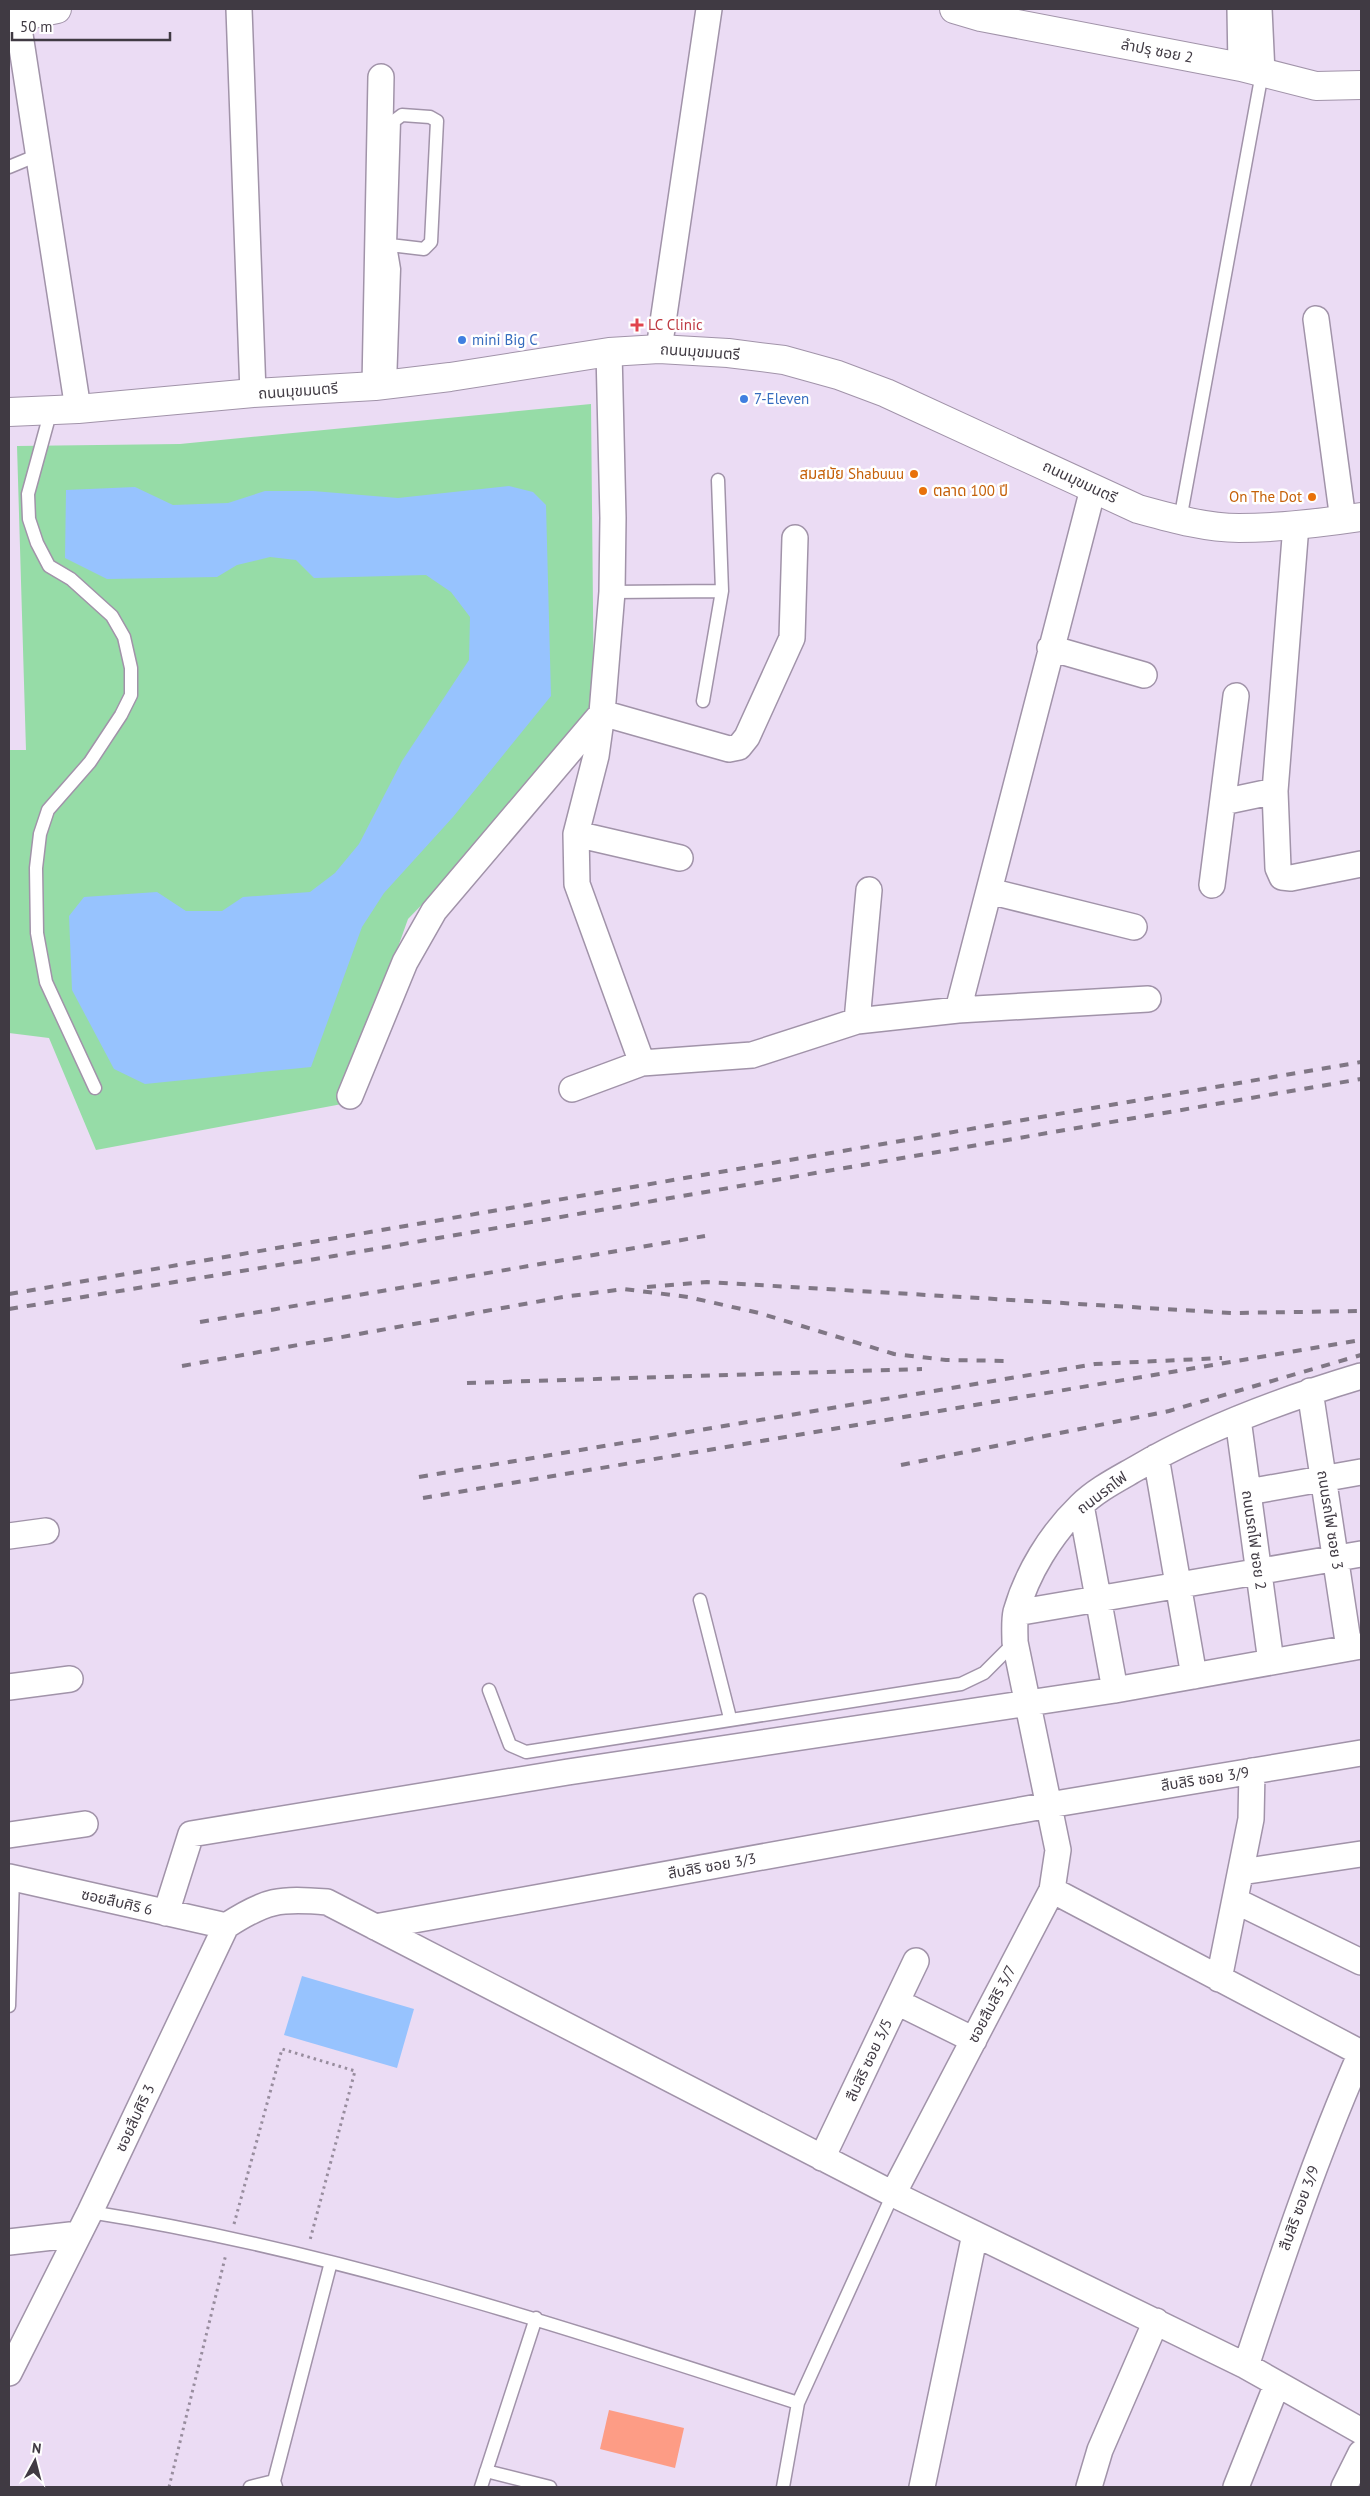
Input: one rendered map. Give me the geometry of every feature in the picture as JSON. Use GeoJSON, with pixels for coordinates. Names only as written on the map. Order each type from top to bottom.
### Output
{"type":"FeatureCollection","features":[{"type":"Feature","properties":{"kind":"main road"},"geometry":{"type":"LineString","coordinates":[[14,15],[57,9]]}},
{"type":"Feature","properties":{"kind":"main road","name":"ลำปรุ ซอย 2"},"geometry":{"type":"LineString","coordinates":[[954,9],[982,13],[1251,70],[1316,86],[1361,85]]}},
{"type":"Feature","properties":{"kind":"main road","name":"ถนนมุขมนตรี"},"geometry":{"type":"LineString","coordinates":[[9,412],[78,409],[253,393],[383,385],[609,352],[660,349],[784,360],[838,375],[886,393],[1138,509],[1180,520],[1238,528],[1296,526],[1352,519]]}},
{"type":"Feature","properties":{"kind":"street"},"geometry":{"type":"LineString","coordinates":[[238,9],[253,393]]}},
{"type":"Feature","properties":{"kind":"street"},"geometry":{"type":"LineString","coordinates":[[660,349],[709,9]]}},
{"type":"Feature","properties":{"kind":"street"},"geometry":{"type":"LineString","coordinates":[[1240,9],[1251,70]]}},
{"type":"Feature","properties":{"kind":"street"},"geometry":{"type":"LineString","coordinates":[[1251,70],[1259,9]]}},
{"type":"Feature","properties":{"kind":"street"},"geometry":{"type":"LineString","coordinates":[[14,15],[78,409]]}},
{"type":"Feature","properties":{"kind":"street"},"geometry":{"type":"LineString","coordinates":[[381,77],[383,385]]}},
{"type":"Feature","properties":{"kind":"street"},"geometry":{"type":"LineString","coordinates":[[1316,319],[1352,519]]}},
{"type":"Feature","properties":{"kind":"street"},"geometry":{"type":"LineString","coordinates":[[609,352],[614,518],[612,592],[602,713],[596,756],[576,834],[577,884],[642,1063]]}},
{"type":"Feature","properties":{"kind":"street"},"geometry":{"type":"LineString","coordinates":[[958,1010],[1050,648],[1093,489]]}},
{"type":"Feature","properties":{"kind":"street"},"geometry":{"type":"LineString","coordinates":[[1296,526],[1275,791],[1278,868],[1282,877],[1291,878],[1361,864]]}},
{"type":"Feature","properties":{"kind":"street"},"geometry":{"type":"LineString","coordinates":[[602,713],[729,749],[740,747],[747,737],[792,638],[796,538]]}},
{"type":"Feature","properties":{"kind":"street"},"geometry":{"type":"LineString","coordinates":[[1050,648],[1144,675]]}},
{"type":"Feature","properties":{"kind":"street"},"geometry":{"type":"LineString","coordinates":[[1212,885],[1236,696]]}},
{"type":"Feature","properties":{"kind":"street"},"geometry":{"type":"LineString","coordinates":[[350,1096],[405,962],[434,911],[602,713]]}},
{"type":"Feature","properties":{"kind":"street"},"geometry":{"type":"LineString","coordinates":[[1223,802],[1275,791]]}},
{"type":"Feature","properties":{"kind":"street"},"geometry":{"type":"LineString","coordinates":[[576,834],[680,858]]}},
{"type":"Feature","properties":{"kind":"street"},"geometry":{"type":"LineString","coordinates":[[857,1021],[869,890]]}},
{"type":"Feature","properties":{"kind":"street"},"geometry":{"type":"LineString","coordinates":[[989,891],[1134,927]]}},
{"type":"Feature","properties":{"kind":"street"},"geometry":{"type":"LineString","coordinates":[[572,1089],[642,1063],[752,1055],[857,1021],[958,1010],[1148,999]]}},
{"type":"Feature","properties":{"kind":"street","name":"ถนนรถไฟ"},"geometry":{"type":"LineString","coordinates":[[1049,1805],[1015,1642],[1016,1613],[1032,1571],[1054,1536],[1081,1505],[1116,1480],[1156,1457],[1238,1419],[1310,1392],[1361,1376]]}},
{"type":"Feature","properties":{"kind":"street","name":"ถนนรถไฟ ซอย 3"},"geometry":{"type":"LineString","coordinates":[[1310,1392],[1336,1558],[1355,1647]]}},
{"type":"Feature","properties":{"kind":"street","name":"ถนนรถไฟ ซอย 2"},"geometry":{"type":"LineString","coordinates":[[1238,1419],[1271,1662]]}},
{"type":"Feature","properties":{"kind":"street"},"geometry":{"type":"LineString","coordinates":[[1156,1457],[1194,1676]]}},
{"type":"Feature","properties":{"kind":"street"},"geometry":{"type":"LineString","coordinates":[[1248,1492],[1361,1472]]}},
{"type":"Feature","properties":{"kind":"street"},"geometry":{"type":"LineString","coordinates":[[1081,1505],[1115,1690]]}},
{"type":"Feature","properties":{"kind":"street"},"geometry":{"type":"LineString","coordinates":[[9,1536],[46,1530]]}},
{"type":"Feature","properties":{"kind":"street"},"geometry":{"type":"LineString","coordinates":[[1016,1613],[1361,1554]]}},
{"type":"Feature","properties":{"kind":"street"},"geometry":{"type":"LineString","coordinates":[[166,1913],[191,1834],[558,1773],[1115,1690],[1355,1647]]}},
{"type":"Feature","properties":{"kind":"street"},"geometry":{"type":"LineString","coordinates":[[9,1687],[70,1679]]}},
{"type":"Feature","properties":{"kind":"street","name":"สืบสิริ ซอย 3/9"},"geometry":{"type":"LineString","coordinates":[[1049,1805],[1361,1753]]}},
{"type":"Feature","properties":{"kind":"street"},"geometry":{"type":"LineString","coordinates":[[1219,1979],[1251,1818],[1252,1771]]}},
{"type":"Feature","properties":{"kind":"street","name":"ซอยสืบสิริ 3/7"},"geometry":{"type":"LineString","coordinates":[[893,2194],[1052,1890],[1058,1850],[1049,1805]]}},
{"type":"Feature","properties":{"kind":"street","name":"สืบสิริ ซอย 3/3"},"geometry":{"type":"LineString","coordinates":[[375,1926],[1049,1805]]}},
{"type":"Feature","properties":{"kind":"street"},"geometry":{"type":"LineString","coordinates":[[9,1835],[85,1824]]}},
{"type":"Feature","properties":{"kind":"street"},"geometry":{"type":"LineString","coordinates":[[1241,1872],[1361,1854]]}},
{"type":"Feature","properties":{"kind":"street","name":"ซอยสืบศิริ 6"},"geometry":{"type":"LineString","coordinates":[[11,1877],[226,1926]]}},
{"type":"Feature","properties":{"kind":"street"},"geometry":{"type":"LineString","coordinates":[[1052,1890],[1361,2052]]}},
{"type":"Feature","properties":{"kind":"street"},"geometry":{"type":"LineString","coordinates":[[226,1926],[254,1907],[290,1899],[327,1902],[893,2194],[1246,2366],[1361,2431]]}},
{"type":"Feature","properties":{"kind":"street"},"geometry":{"type":"LineString","coordinates":[[1236,1901],[1361,1962]]}},
{"type":"Feature","properties":{"kind":"street","name":"ซอยสืบศิริ 3"},"geometry":{"type":"LineString","coordinates":[[9,2373],[90,2212],[226,1926]]}},
{"type":"Feature","properties":{"kind":"street","name":"สืบสิริ ซอย 3/5"},"geometry":{"type":"LineString","coordinates":[[822,2158],[916,1961]]}},
{"type":"Feature","properties":{"kind":"street"},"geometry":{"type":"LineString","coordinates":[[897,2002],[974,2040]]}},
{"type":"Feature","properties":{"kind":"street","name":"สืบสิริ ซอย 3/9"},"geometry":{"type":"LineString","coordinates":[[1246,2366],[1321,2148],[1361,2052]]}},
{"type":"Feature","properties":{"kind":"street"},"geometry":{"type":"LineString","coordinates":[[9,2242],[78,2234]]}},
{"type":"Feature","properties":{"kind":"street"},"geometry":{"type":"LineString","coordinates":[[922,2487],[975,2234]]}},
{"type":"Feature","properties":{"kind":"street"},"geometry":{"type":"LineString","coordinates":[[1089,2487],[1100,2450],[1156,2321]]}},
{"type":"Feature","properties":{"kind":"street"},"geometry":{"type":"LineString","coordinates":[[1236,2487],[1277,2384]]}},
{"type":"Feature","properties":{"kind":"street"},"geometry":{"type":"LineString","coordinates":[[1344,2487],[1361,2453]]}},
{"type":"Feature","properties":{"kind":"lane"},"geometry":{"type":"LineString","coordinates":[[1180,520],[1251,70]]}},
{"type":"Feature","properties":{"kind":"lane"},"geometry":{"type":"LineString","coordinates":[[383,385],[394,269],[390,245],[394,121],[402,115],[430,117],[437,121],[431,242],[424,249],[390,245]]}},
{"type":"Feature","properties":{"kind":"lane"},"geometry":{"type":"LineString","coordinates":[[9,167],[38,155]]}},
{"type":"Feature","properties":{"kind":"lane"},"geometry":{"type":"LineString","coordinates":[[52,410],[28,494],[29,519],[34,535],[49,566],[71,579],[112,616],[124,637],[131,668],[132,695],[121,715],[90,762],[48,810],[40,834],[36,868],[37,933],[46,982],[95,1088]]}},
{"type":"Feature","properties":{"kind":"lane"},"geometry":{"type":"LineString","coordinates":[[703,701],[722,592],[718,480]]}},
{"type":"Feature","properties":{"kind":"lane"},"geometry":{"type":"LineString","coordinates":[[612,592],[722,592]]}},
{"type":"Feature","properties":{"kind":"lane"},"geometry":{"type":"LineString","coordinates":[[700,1600],[730,1718]]}},
{"type":"Feature","properties":{"kind":"lane"},"geometry":{"type":"LineString","coordinates":[[489,1690],[510,1745],[526,1752],[730,1718],[961,1684],[984,1673],[1015,1642]]}},
{"type":"Feature","properties":{"kind":"lane"},"geometry":{"type":"LineString","coordinates":[[9,2006],[11,1877]]}},
{"type":"Feature","properties":{"kind":"lane"},"geometry":{"type":"LineString","coordinates":[[783,2487],[798,2403],[893,2194]]}},
{"type":"Feature","properties":{"kind":"lane"},"geometry":{"type":"LineString","coordinates":[[90,2212],[231,2237],[306,2255],[536,2318],[798,2403]]}},
{"type":"Feature","properties":{"kind":"lane"},"geometry":{"type":"LineString","coordinates":[[250,2487],[275,2484],[331,2262]]}},
{"type":"Feature","properties":{"kind":"lane"},"geometry":{"type":"LineString","coordinates":[[481,2487],[536,2318]]}},
{"type":"Feature","properties":{"kind":"lane"},"geometry":{"type":"LineString","coordinates":[[486,2471],[550,2487]]}},
{"type":"Feature","properties":{"kind":"path"},"geometry":{"type":"LineString","coordinates":[[169,2487],[231,2237],[282,2049],[356,2071],[306,2255]]}},
{"type":"Feature","properties":{"kind":"green space"},"geometry":{"type":"Polygon","coordinates":[[[591,404],[594,709],[501,823],[408,919],[342,1104],[96,1150],[49,1038],[9,1033],[9,750],[26,750],[17,446],[180,444],[591,404]]]}},
{"type":"Feature","properties":{"kind":"water"},"geometry":{"type":"Polygon","coordinates":[[[509,486],[533,492],[546,505],[551,696],[453,817],[384,893],[362,927],[311,1067],[145,1084],[114,1069],[72,990],[69,916],[84,897],[157,892],[186,911],[222,911],[243,897],[310,892],[335,873],[359,844],[402,761],[469,660],[470,617],[451,592],[426,575],[314,578],[296,560],[270,557],[237,565],[217,577],[107,579],[65,558],[66,490],[135,487],[173,505],[228,503],[265,491],[313,491],[398,498],[509,486]]]}},
{"type":"Feature","properties":{"kind":"water"},"geometry":{"type":"Polygon","coordinates":[[[302,1976],[414,2009],[397,2068],[284,2035],[302,1976]]]}},
{"type":"Feature","properties":{"kind":"building"},"geometry":{"type":"Polygon","coordinates":[[[609,2410],[684,2428],[675,2468],[600,2449],[609,2410]]]}},
{"type":"Feature","properties":{"kind":"railway"},"geometry":{"type":"LineString","coordinates":[[9,1294],[1361,1062]]}},
{"type":"Feature","properties":{"kind":"railway"},"geometry":{"type":"LineString","coordinates":[[9,1309],[334,1256],[1361,1079]]}},
{"type":"Feature","properties":{"kind":"railway"},"geometry":{"type":"LineString","coordinates":[[200,1322],[705,1236]]}},
{"type":"Feature","properties":{"kind":"railway"},"geometry":{"type":"LineString","coordinates":[[647,1287],[707,1282],[1232,1313],[1361,1311]]}},
{"type":"Feature","properties":{"kind":"railway"},"geometry":{"type":"LineString","coordinates":[[182,1366],[563,1297],[624,1289],[688,1297],[759,1313],[894,1354],[946,1360],[1011,1361]]}},
{"type":"Feature","properties":{"kind":"railway"},"geometry":{"type":"LineString","coordinates":[[423,1498],[1361,1340]]}},
{"type":"Feature","properties":{"kind":"railway"},"geometry":{"type":"LineString","coordinates":[[901,1465],[1169,1411],[1361,1355]]}},
{"type":"Feature","properties":{"kind":"railway"},"geometry":{"type":"LineString","coordinates":[[419,1477],[1095,1364],[1222,1358]]}},
{"type":"Feature","properties":{"kind":"railway"},"geometry":{"type":"LineString","coordinates":[[467,1383],[922,1369]]}},
{"type":"Feature","properties":{"kind":"place","name":"LC Clinic"},"geometry":{"type":"Point","coordinates":[637,325]}},
{"type":"Feature","properties":{"kind":"place","name":"mini Big C"},"geometry":{"type":"Point","coordinates":[462,340]}},
{"type":"Feature","properties":{"kind":"place","name":"7-Eleven"},"geometry":{"type":"Point","coordinates":[744,399]}},
{"type":"Feature","properties":{"kind":"place","name":"สมสมัย Shabuuu"},"geometry":{"type":"Point","coordinates":[914,474]}},
{"type":"Feature","properties":{"kind":"place","name":"ตลาด 100 ปี"},"geometry":{"type":"Point","coordinates":[923,491]}},
{"type":"Feature","properties":{"kind":"place","name":"On The Dot"},"geometry":{"type":"Point","coordinates":[1312,497]}}]}
